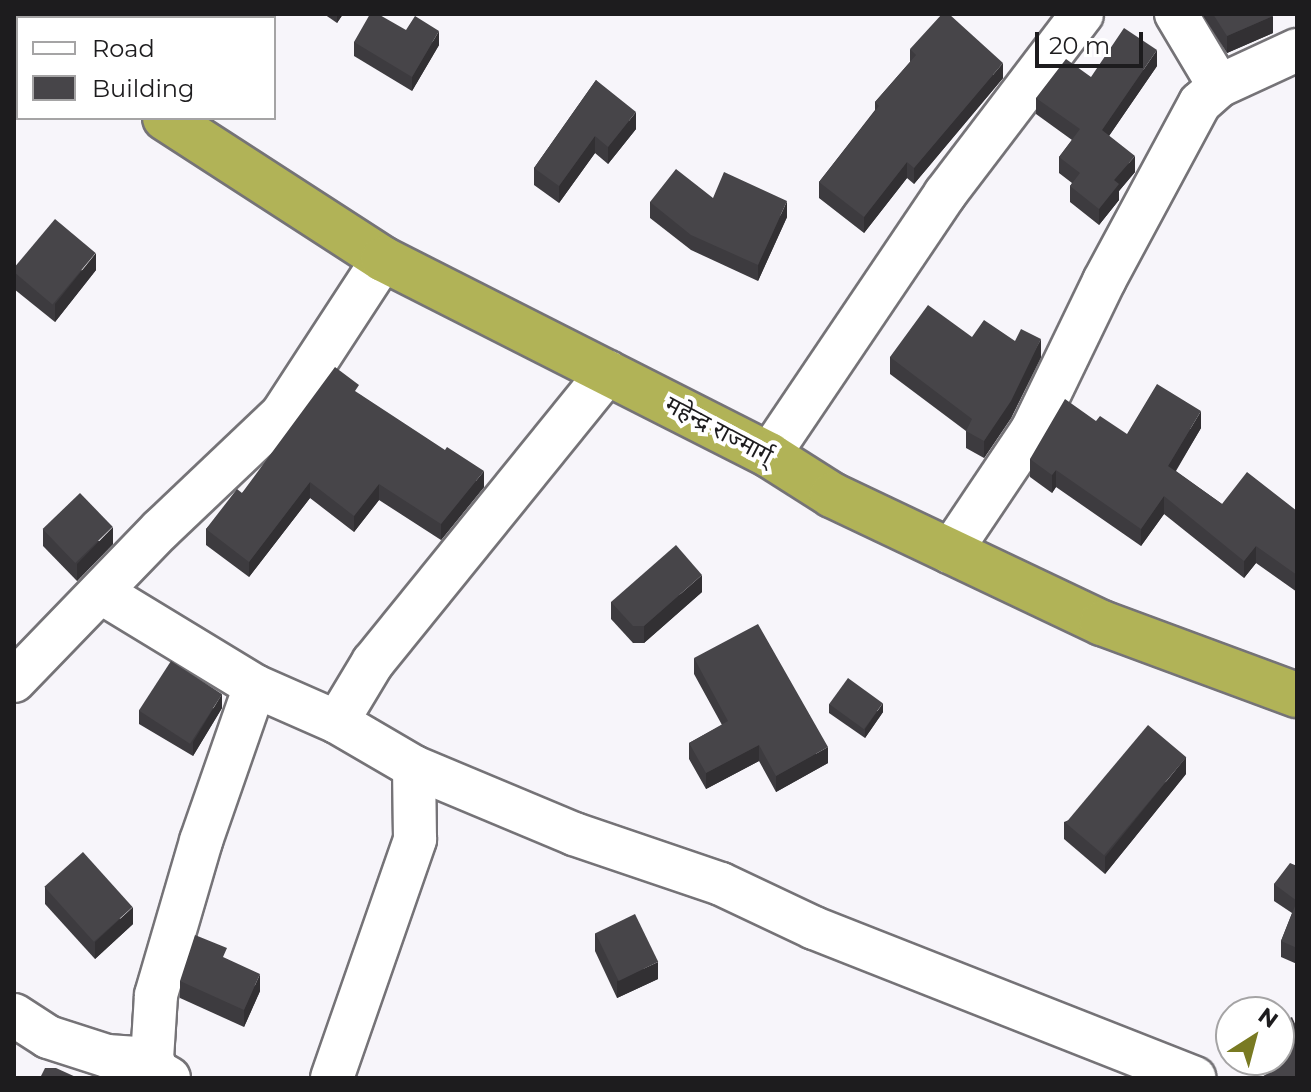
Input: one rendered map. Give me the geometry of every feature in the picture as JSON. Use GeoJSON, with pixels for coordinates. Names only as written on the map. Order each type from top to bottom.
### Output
{"type":"FeatureCollection","features":[{"type":"Feature","properties":{"kind":"highway","name":"महेन्द्र राज्मार्ग्"},"geometry":{"type":"LineString","coordinates":[[168,120],[383,259],[769,455],[832,495],[1102,623],[1297,695]]}},
{"type":"Feature","properties":{"kind":"street"},"geometry":{"type":"LineString","coordinates":[[769,455],[945,194],[1082,14]]}},
{"type":"Feature","properties":{"kind":"street"},"geometry":{"type":"LineString","coordinates":[[1176,14],[1219,86]]}},
{"type":"Feature","properties":{"kind":"street"},"geometry":{"type":"LineString","coordinates":[[950,552],[1032,430],[1104,281],[1200,103],[1219,86],[1297,50]]}},
{"type":"Feature","properties":{"kind":"street"},"geometry":{"type":"LineString","coordinates":[[14,681],[161,529],[282,414],[383,259]]}},
{"type":"Feature","properties":{"kind":"street"},"geometry":{"type":"LineString","coordinates":[[337,722],[373,662],[608,372]]}},
{"type":"Feature","properties":{"kind":"street"},"geometry":{"type":"LineString","coordinates":[[102,593],[255,686],[337,722],[414,767],[574,834],[721,884],[814,928],[1194,1078]]}},
{"type":"Feature","properties":{"kind":"street"},"geometry":{"type":"LineString","coordinates":[[14,1015],[48,1037],[107,1056],[160,1068],[156,995],[201,841],[255,686]]}},
{"type":"Feature","properties":{"kind":"street"},"geometry":{"type":"LineString","coordinates":[[332,1078],[415,839],[414,767]]}},
{"type":"Feature","properties":{"kind":"building"},"geometry":{"type":"Polygon","coordinates":[[[370,14],[378,14],[406,30],[415,16],[439,31],[412,77],[354,42],[370,14]]]}},
{"type":"Feature","properties":{"kind":"building"},"geometry":{"type":"Polygon","coordinates":[[[942,14],[949,14],[1003,63],[914,168],[907,162],[864,217],[819,182],[879,106],[875,102],[916,55],[910,49],[942,14]]]}},
{"type":"Feature","properties":{"kind":"building"},"geometry":{"type":"Polygon","coordinates":[[[1213,14],[1272,14],[1273,16],[1227,36],[1213,14]]]}},
{"type":"Feature","properties":{"kind":"building"},"geometry":{"type":"Polygon","coordinates":[[[1124,28],[1157,50],[1102,130],[1135,156],[1114,180],[1119,184],[1099,209],[1070,186],[1080,173],[1059,157],[1080,129],[1036,98],[1066,59],[1091,77],[1124,28]]]}},
{"type":"Feature","properties":{"kind":"building"},"geometry":{"type":"Polygon","coordinates":[[[596,80],[636,112],[608,147],[595,136],[559,186],[534,168],[596,80]]]}},
{"type":"Feature","properties":{"kind":"building"},"geometry":{"type":"Polygon","coordinates":[[[676,169],[713,198],[724,172],[787,201],[758,265],[691,235],[650,202],[676,169]]]}},
{"type":"Feature","properties":{"kind":"building"},"geometry":{"type":"Polygon","coordinates":[[[55,219],[96,253],[53,304],[14,272],[14,268],[55,219]]]}},
{"type":"Feature","properties":{"kind":"building"},"geometry":{"type":"Polygon","coordinates":[[[928,305],[972,337],[984,320],[1015,341],[1021,329],[1041,339],[1011,401],[984,441],[966,431],[972,419],[890,357],[928,305]]]}},
{"type":"Feature","properties":{"kind":"building"},"geometry":{"type":"Polygon","coordinates":[[[335,367],[359,385],[355,391],[445,450],[447,447],[484,471],[441,524],[379,484],[354,516],[310,482],[249,562],[206,529],[237,489],[242,493],[335,367]]]}},
{"type":"Feature","properties":{"kind":"building"},"geometry":{"type":"Polygon","coordinates":[[[1157,384],[1201,411],[1168,466],[1222,504],[1247,472],[1297,511],[1297,575],[1256,546],[1244,561],[1164,496],[1141,529],[1056,470],[1052,475],[1030,459],[1065,399],[1096,421],[1100,416],[1127,434],[1157,384]]]}},
{"type":"Feature","properties":{"kind":"building"},"geometry":{"type":"Polygon","coordinates":[[[80,493],[113,527],[75,563],[43,529],[80,493]]]}},
{"type":"Feature","properties":{"kind":"building"},"geometry":{"type":"Polygon","coordinates":[[[676,545],[702,575],[644,626],[633,626],[611,602],[676,545]]]}},
{"type":"Feature","properties":{"kind":"building"},"geometry":{"type":"Polygon","coordinates":[[[758,624],[828,747],[776,776],[759,745],[706,773],[689,743],[728,721],[694,658],[758,624]]]}},
{"type":"Feature","properties":{"kind":"building"},"geometry":{"type":"Polygon","coordinates":[[[171,661],[222,694],[190,744],[139,710],[171,661]]]}},
{"type":"Feature","properties":{"kind":"building"},"geometry":{"type":"Polygon","coordinates":[[[848,678],[883,703],[864,729],[829,704],[848,678]]]}},
{"type":"Feature","properties":{"kind":"building"},"geometry":{"type":"Polygon","coordinates":[[[1148,725],[1186,757],[1104,855],[1066,823],[1148,725]]]}},
{"type":"Feature","properties":{"kind":"building"},"geometry":{"type":"Polygon","coordinates":[[[83,852],[133,907],[94,942],[44,887],[83,852]]]}},
{"type":"Feature","properties":{"kind":"building"},"geometry":{"type":"Polygon","coordinates":[[[1290,863],[1297,866],[1297,901],[1274,884],[1290,863]]]}},
{"type":"Feature","properties":{"kind":"building"},"geometry":{"type":"Polygon","coordinates":[[[1297,901],[1297,948],[1281,941],[1297,901]]]}},
{"type":"Feature","properties":{"kind":"building"},"geometry":{"type":"Polygon","coordinates":[[[635,914],[658,962],[619,981],[595,933],[635,914]]]}},
{"type":"Feature","properties":{"kind":"building"},"geometry":{"type":"Polygon","coordinates":[[[195,935],[227,948],[223,957],[260,974],[244,1010],[180,981],[195,935]]]}},
{"type":"Feature","properties":{"kind":"building"},"geometry":{"type":"Polygon","coordinates":[[[1295,1024],[1297,1078],[1260,1078],[1295,1076],[1295,1024]]]}},
{"type":"Feature","properties":{"kind":"building"},"geometry":{"type":"Polygon","coordinates":[[[45,1068],[56,1068],[78,1078],[40,1078],[45,1068]]]}}]}
